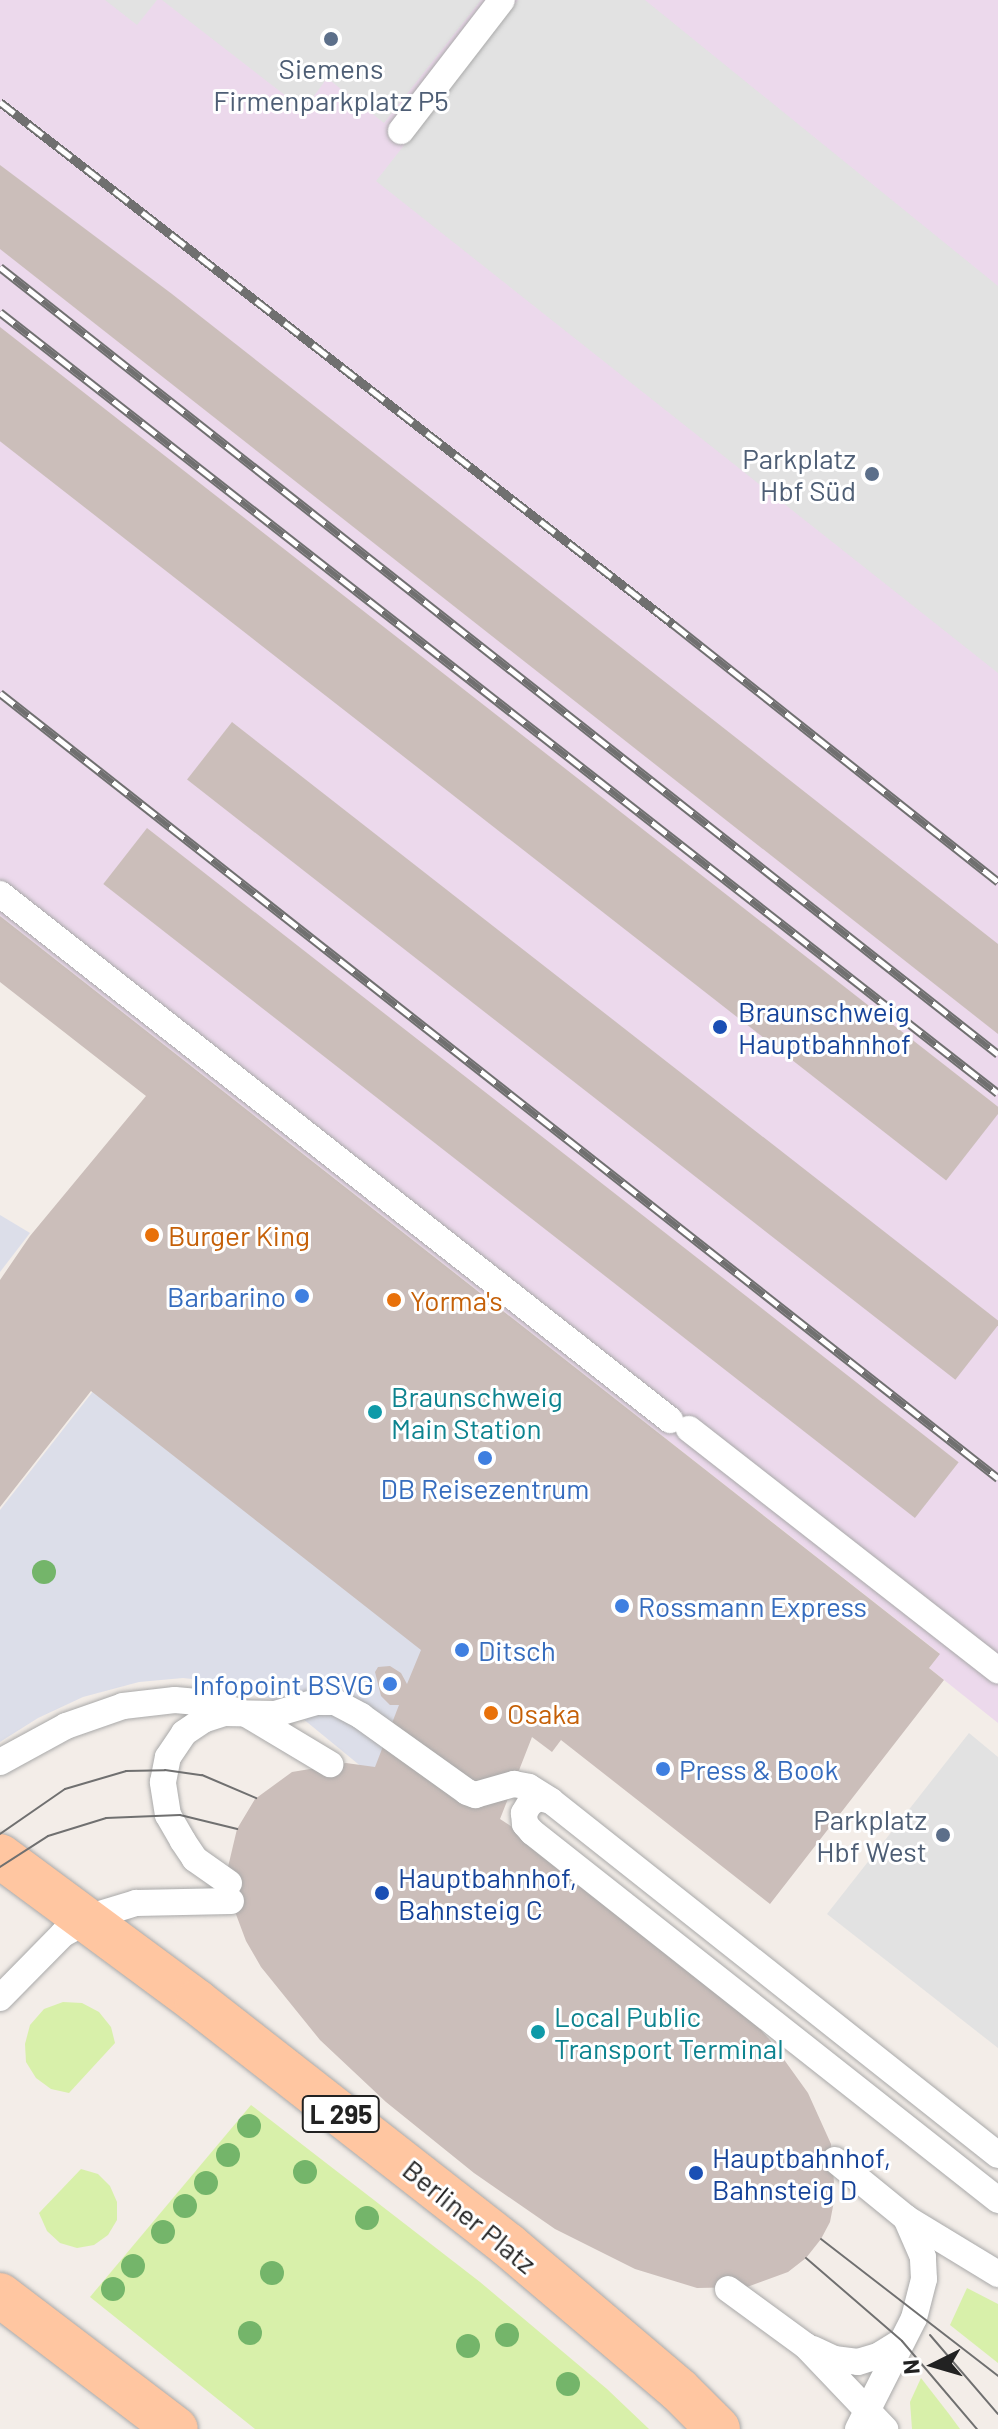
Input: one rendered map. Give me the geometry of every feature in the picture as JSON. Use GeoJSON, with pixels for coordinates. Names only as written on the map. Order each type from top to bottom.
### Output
{"type":"FeatureCollection","features":[{"type":"Feature","properties":{"kind":"main road","name":"L 295"},"geometry":{"type":"LineString","coordinates":[[0,1856],[86,1920]]}},
{"type":"Feature","properties":{"kind":"main road","name":"Berliner Platz"},"geometry":{"type":"LineString","coordinates":[[86,1920],[174,1984],[508,2245],[679,2390],[718,2429]]}},
{"type":"Feature","properties":{"kind":"main road"},"geometry":{"type":"LineString","coordinates":[[0,2295],[176,2429]]}},
{"type":"Feature","properties":{"kind":"lane"},"geometry":{"type":"LineString","coordinates":[[401,131],[502,0]]}},
{"type":"Feature","properties":{"kind":"lane"},"geometry":{"type":"LineString","coordinates":[[0,894],[998,1670]]}},
{"type":"Feature","properties":{"kind":"lane"},"geometry":{"type":"LineString","coordinates":[[0,1762],[66,1726],[123,1706],[175,1700],[212,1703],[248,1715],[330,1764]]}},
{"type":"Feature","properties":{"kind":"lane"},"geometry":{"type":"LineString","coordinates":[[0,1998],[63,1934],[86,1920],[136,1903],[230,1892],[195,1859],[165,1804],[165,1770],[176,1743],[203,1720],[224,1713],[275,1714],[316,1702],[335,1702],[361,1716],[467,1792],[475,1795],[514,1784],[529,1787],[551,1801],[998,2155]]}},
{"type":"Feature","properties":{"kind":"lane"},"geometry":{"type":"LineString","coordinates":[[551,1801],[540,1798],[530,1803],[524,1813],[525,1824],[532,1832],[998,2200]]}},
{"type":"Feature","properties":{"kind":"lane"},"geometry":{"type":"LineString","coordinates":[[835,2160],[906,2218],[998,2274]]}},
{"type":"Feature","properties":{"kind":"lane"},"geometry":{"type":"LineString","coordinates":[[806,2346],[871,2423],[914,2318],[924,2279],[923,2257],[906,2218]]}},
{"type":"Feature","properties":{"kind":"lane"},"geometry":{"type":"LineString","coordinates":[[728,2289],[806,2346],[834,2359],[858,2362],[878,2356],[902,2341]]}},
{"type":"Feature","properties":{"kind":"shaded area"},"geometry":{"type":"Polygon","coordinates":[[[0,0],[998,0],[998,1723],[929,1668],[939,1653],[0,916],[0,0]]]}},
{"type":"Feature","properties":{"kind":"shaded area","name":"Siemens Firmenparkplatz P5"},"geometry":{"type":"Polygon","coordinates":[[[105,0],[157,0],[137,25],[105,0]]]}},
{"type":"Feature","properties":{"kind":"shaded area","name":"Siemens Firmenparkplatz P5"},"geometry":{"type":"Polygon","coordinates":[[[162,0],[481,0],[384,123],[327,78],[304,110],[162,0]]]}},
{"type":"Feature","properties":{"kind":"shaded area","name":"Parkplatz Hbf Süd"},"geometry":{"type":"Polygon","coordinates":[[[518,0],[645,0],[998,286],[998,673],[376,181],[518,0]]]}},
{"type":"Feature","properties":{"kind":"shaded area"},"geometry":{"type":"Polygon","coordinates":[[[0,1215],[30,1233],[0,1272],[0,1215]]]}},
{"type":"Feature","properties":{"kind":"shaded area"},"geometry":{"type":"Polygon","coordinates":[[[105,1376],[490,1643],[374,1777],[302,1718],[268,1698],[221,1682],[183,1678],[139,1682],[83,1697],[38,1718],[0,1742],[0,1510],[105,1376]]]}},
{"type":"Feature","properties":{"kind":"shaded area","name":"Parkplatz Hbf West"},"geometry":{"type":"Polygon","coordinates":[[[969,1733],[998,1757],[998,2048],[827,1914],[969,1733]]]}},
{"type":"Feature","properties":{"kind":"green space"},"geometry":{"type":"Polygon","coordinates":[[[63,2002],[82,2003],[99,2012],[111,2027],[115,2043],[69,2093],[51,2089],[36,2078],[26,2062],[25,2044],[30,2025],[44,2009],[63,2002]]]}},
{"type":"Feature","properties":{"kind":"green space"},"geometry":{"type":"Polygon","coordinates":[[[251,2105],[480,2282],[607,2389],[649,2429],[255,2429],[90,2297],[251,2105]]]}},
{"type":"Feature","properties":{"kind":"green space"},"geometry":{"type":"Polygon","coordinates":[[[81,2169],[98,2174],[110,2186],[117,2202],[117,2220],[108,2235],[94,2245],[77,2248],[60,2243],[47,2231],[39,2213],[81,2169]]]}},
{"type":"Feature","properties":{"kind":"green space"},"geometry":{"type":"Polygon","coordinates":[[[967,2288],[998,2304],[998,2363],[950,2325],[967,2288]]]}},
{"type":"Feature","properties":{"kind":"green space"},"geometry":{"type":"Polygon","coordinates":[[[921,2378],[960,2429],[912,2429],[910,2402],[921,2378]]]}},
{"type":"Feature","properties":{"kind":"building"},"geometry":{"type":"Polygon","coordinates":[[[0,165],[172,294],[998,944],[998,1034],[0,249],[0,165]]]}},
{"type":"Feature","properties":{"kind":"building"},"geometry":{"type":"Polygon","coordinates":[[[0,327],[998,1107],[998,1114],[946,1180],[0,441],[0,327]]]}},
{"type":"Feature","properties":{"kind":"building"},"geometry":{"type":"Polygon","coordinates":[[[232,722],[998,1320],[998,1325],[955,1380],[187,780],[232,722]]]}},
{"type":"Feature","properties":{"kind":"building"},"geometry":{"type":"Polygon","coordinates":[[[147,828],[959,1462],[915,1518],[103,884],[147,828]]]}},
{"type":"Feature","properties":{"kind":"building","name":"Braunschweig Main Station"},"geometry":{"type":"Polygon","coordinates":[[[0,916],[940,1654],[929,1668],[944,1680],[770,1904],[561,1740],[552,1752],[532,1737],[500,1819],[539,1844],[732,1999],[770,2040],[808,2093],[831,2144],[835,2196],[830,2222],[821,2239],[806,2258],[788,2272],[747,2287],[697,2288],[635,2269],[555,2229],[474,2173],[386,2102],[320,2040],[261,1967],[246,1941],[231,1901],[228,1867],[237,1829],[255,1799],[292,1772],[346,1763],[375,1767],[399,1705],[390,1705],[381,1696],[375,1672],[378,1667],[390,1666],[401,1673],[407,1684],[421,1650],[91,1391],[0,1507],[0,1280],[30,1236],[146,1096],[0,982],[0,916]]]}},
{"type":"Feature","properties":{"kind":"tram line"},"geometry":{"type":"LineString","coordinates":[[0,1834],[65,1789],[126,1771],[165,1770],[202,1775],[256,1798]]}},
{"type":"Feature","properties":{"kind":"tram line"},"geometry":{"type":"LineString","coordinates":[[0,1867],[48,1836],[106,1818],[180,1815],[237,1829]]}},
{"type":"Feature","properties":{"kind":"tram line"},"geometry":{"type":"LineString","coordinates":[[821,2239],[998,2376]]}},
{"type":"Feature","properties":{"kind":"tram line"},"geometry":{"type":"LineString","coordinates":[[806,2258],[902,2341],[977,2429]]}},
{"type":"Feature","properties":{"kind":"tram line"},"geometry":{"type":"LineString","coordinates":[[930,2335],[998,2414]]}},
{"type":"Feature","properties":{"kind":"railway"},"geometry":{"type":"LineString","coordinates":[[0,102],[673,624],[998,882]]}},
{"type":"Feature","properties":{"kind":"railway"},"geometry":{"type":"LineString","coordinates":[[0,267],[998,1054]]}},
{"type":"Feature","properties":{"kind":"railway"},"geometry":{"type":"LineString","coordinates":[[0,312],[998,1093]]}},
{"type":"Feature","properties":{"kind":"railway"},"geometry":{"type":"LineString","coordinates":[[0,693],[998,1478]]}},
{"type":"Feature","properties":{"kind":"place","name":"Siemens Firmenparkplatz P5"},"geometry":{"type":"Point","coordinates":[331,39]}},
{"type":"Feature","properties":{"kind":"place","name":"Parkplatz Hbf Süd"},"geometry":{"type":"Point","coordinates":[872,474]}},
{"type":"Feature","properties":{"kind":"place","name":"Braunschweig Hauptbahnhof"},"geometry":{"type":"Point","coordinates":[720,1027]}},
{"type":"Feature","properties":{"kind":"place","name":"Burger King"},"geometry":{"type":"Point","coordinates":[152,1235]}},
{"type":"Feature","properties":{"kind":"place","name":"Barbarino"},"geometry":{"type":"Point","coordinates":[302,1296]}},
{"type":"Feature","properties":{"kind":"place","name":"Yorma's"},"geometry":{"type":"Point","coordinates":[394,1300]}},
{"type":"Feature","properties":{"kind":"place","name":"Braunschweig Main Station"},"geometry":{"type":"Point","coordinates":[375,1412]}},
{"type":"Feature","properties":{"kind":"place","name":"DB Reisezentrum"},"geometry":{"type":"Point","coordinates":[485,1458]}},
{"type":"Feature","properties":{"kind":"place","name":"Rossmann Express"},"geometry":{"type":"Point","coordinates":[622,1606]}},
{"type":"Feature","properties":{"kind":"place","name":"Ditsch"},"geometry":{"type":"Point","coordinates":[462,1650]}},
{"type":"Feature","properties":{"kind":"place","name":"Infopoint BSVG"},"geometry":{"type":"Point","coordinates":[390,1684]}},
{"type":"Feature","properties":{"kind":"place","name":"Osaka"},"geometry":{"type":"Point","coordinates":[491,1713]}},
{"type":"Feature","properties":{"kind":"place","name":"Press & Book"},"geometry":{"type":"Point","coordinates":[663,1769]}},
{"type":"Feature","properties":{"kind":"place","name":"Parkplatz Hbf West"},"geometry":{"type":"Point","coordinates":[943,1835]}},
{"type":"Feature","properties":{"kind":"place","name":"Hauptbahnhof, Bahnsteig C"},"geometry":{"type":"Point","coordinates":[382,1893]}},
{"type":"Feature","properties":{"kind":"place","name":"Local Public Transport Terminal"},"geometry":{"type":"Point","coordinates":[538,2032]}},
{"type":"Feature","properties":{"kind":"place","name":"Hauptbahnhof, Bahnsteig D"},"geometry":{"type":"Point","coordinates":[696,2173]}}]}
